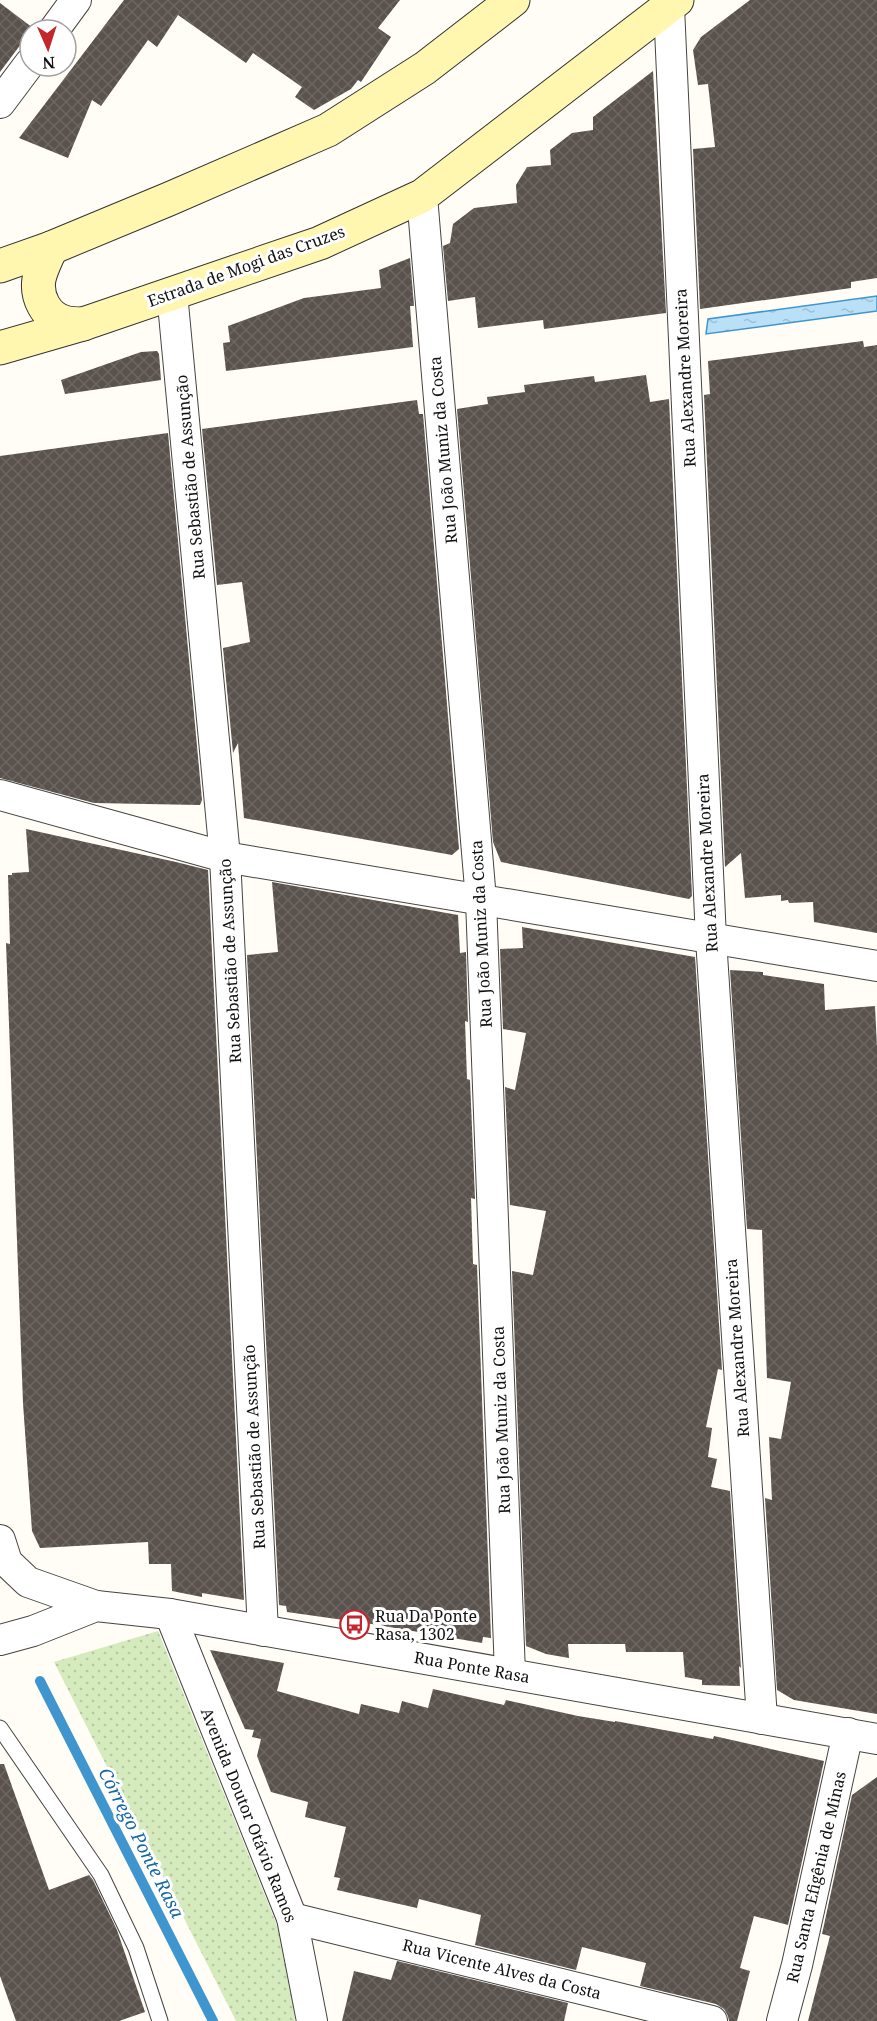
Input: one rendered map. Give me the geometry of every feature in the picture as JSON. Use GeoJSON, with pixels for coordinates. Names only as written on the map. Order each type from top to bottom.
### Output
{"type":"FeatureCollection","features":[{"type":"Feature","properties":{"kind":"main road"},"geometry":{"type":"LineString","coordinates":[[0,266],[51,248],[328,130],[425,68],[513,0]]}},
{"type":"Feature","properties":{"kind":"main road","name":"Estrada de Mogi das Cruzes"},"geometry":{"type":"LineString","coordinates":[[0,348],[83,324],[320,243],[422,196],[673,3]]}},
{"type":"Feature","properties":{"kind":"main road"},"geometry":{"type":"LineString","coordinates":[[51,248],[39,278],[43,306],[63,322],[83,324]]}},
{"type":"Feature","properties":{"kind":"street"},"geometry":{"type":"LineString","coordinates":[[63,18],[76,0]]}},
{"type":"Feature","properties":{"kind":"street","name":"Rua Alexandre Moreira"},"geometry":{"type":"LineString","coordinates":[[673,3],[711,939],[762,1719]]}},
{"type":"Feature","properties":{"kind":"street"},"geometry":{"type":"LineString","coordinates":[[0,103],[19,78]]}},
{"type":"Feature","properties":{"kind":"street","name":"Rua João Muniz da Costa"},"geometry":{"type":"LineString","coordinates":[[422,196],[482,900],[510,1674]]}},
{"type":"Feature","properties":{"kind":"street","name":"Rua Sebastião de Assunção"},"geometry":{"type":"LineString","coordinates":[[172,293],[225,857],[262,1631]]}},
{"type":"Feature","properties":{"kind":"street"},"geometry":{"type":"LineString","coordinates":[[0,795],[225,857],[877,966]]}},
{"type":"Feature","properties":{"kind":"street"},"geometry":{"type":"LineString","coordinates":[[0,1540],[7,1562],[28,1582],[96,1606]]}},
{"type":"Feature","properties":{"kind":"street","name":"Rua Ponte Rasa"},"geometry":{"type":"LineString","coordinates":[[0,1641],[33,1631],[96,1606],[170,1614],[877,1738]]}},
{"type":"Feature","properties":{"kind":"street","name":"Avenida Doutor Otávio Ramos"},"geometry":{"type":"LineString","coordinates":[[170,1614],[292,1918],[312,2021]]}},
{"type":"Feature","properties":{"kind":"street","name":"Rua Santa Efigênia de Minas"},"geometry":{"type":"LineString","coordinates":[[782,2021],[797,1965],[848,1733]]}},
{"type":"Feature","properties":{"kind":"street","name":"Rua Vicente Alves da Costa"},"geometry":{"type":"LineString","coordinates":[[292,1918],[712,2021]]}},
{"type":"Feature","properties":{"kind":"lane"},"geometry":{"type":"LineString","coordinates":[[0,1728],[101,1875],[136,1948],[160,2021]]}},
{"type":"Feature","properties":{"kind":"green space"},"geometry":{"type":"Polygon","coordinates":[[[158,1631],[289,1955],[295,2021],[236,2021],[54,1662],[158,1631]]]}},
{"type":"Feature","properties":{"kind":"water"},"geometry":{"type":"Polygon","coordinates":[[[877,296],[877,311],[706,334],[708,319],[877,296]]]}},
{"type":"Feature","properties":{"kind":"building"},"geometry":{"type":"Polygon","coordinates":[[[124,0],[400,0],[378,28],[391,37],[361,82],[358,80],[351,89],[314,110],[295,97],[302,87],[253,53],[246,63],[178,15],[157,47],[148,40],[101,106],[92,100],[68,158],[19,138],[65,78],[78,78],[78,60],[124,0]]]}},
{"type":"Feature","properties":{"kind":"building"},"geometry":{"type":"Polygon","coordinates":[[[750,0],[877,0],[877,278],[851,282],[851,288],[700,309],[693,149],[715,147],[708,84],[698,85],[693,50],[701,37],[750,0]]]}},
{"type":"Feature","properties":{"kind":"building"},"geometry":{"type":"Polygon","coordinates":[[[0,3],[20,18],[18,48],[0,72],[0,3]]]}},
{"type":"Feature","properties":{"kind":"building"},"geometry":{"type":"Polygon","coordinates":[[[653,71],[666,313],[544,329],[543,320],[478,328],[475,297],[448,301],[443,246],[450,243],[453,224],[474,208],[517,203],[516,185],[527,167],[551,165],[550,150],[572,133],[593,130],[593,117],[653,71]]]}},
{"type":"Feature","properties":{"kind":"building"},"geometry":{"type":"Polygon","coordinates":[[[410,258],[414,306],[410,306],[413,347],[226,371],[223,343],[230,342],[228,326],[304,298],[381,288],[379,270],[410,258]]]}},
{"type":"Feature","properties":{"kind":"building"},"geometry":{"type":"Polygon","coordinates":[[[863,341],[864,347],[877,345],[877,933],[814,922],[813,902],[789,903],[788,900],[781,901],[781,895],[745,898],[741,853],[725,867],[704,395],[710,394],[708,361],[863,341]]]}},
{"type":"Feature","properties":{"kind":"building"},"geometry":{"type":"Polygon","coordinates":[[[157,351],[161,380],[65,394],[61,380],[141,352],[157,351]]]}},
{"type":"Feature","properties":{"kind":"building"},"geometry":{"type":"Polygon","coordinates":[[[646,375],[650,402],[669,399],[692,896],[689,899],[501,862],[493,842],[457,409],[488,404],[487,397],[525,392],[524,385],[594,376],[595,382],[646,375]]]}},
{"type":"Feature","properties":{"kind":"building"},"geometry":{"type":"Polygon","coordinates":[[[417,400],[419,414],[423,414],[459,849],[452,855],[244,818],[238,743],[233,753],[223,648],[250,642],[242,582],[217,585],[202,429],[417,400]]]}},
{"type":"Feature","properties":{"kind":"building"},"geometry":{"type":"Polygon","coordinates":[[[168,433],[202,800],[200,805],[94,803],[0,778],[0,456],[168,433]]]}},
{"type":"Feature","properties":{"kind":"building"},"geometry":{"type":"Polygon","coordinates":[[[26,829],[208,870],[244,1600],[202,1593],[202,1597],[172,1591],[171,1564],[149,1564],[148,1542],[40,1548],[32,1531],[23,1403],[6,943],[10,944],[8,875],[29,872],[26,829]]]}},
{"type":"Feature","properties":{"kind":"building"},"geometry":{"type":"Polygon","coordinates":[[[272,882],[458,915],[460,953],[466,952],[467,1079],[470,1080],[475,1199],[471,1198],[473,1264],[477,1265],[491,1638],[483,1637],[482,1643],[287,1612],[286,1606],[279,1605],[247,955],[278,952],[272,882]]]}},
{"type":"Feature","properties":{"kind":"building"},"geometry":{"type":"Polygon","coordinates":[[[522,927],[695,957],[722,1370],[718,1369],[706,1427],[712,1428],[708,1457],[717,1459],[711,1487],[730,1491],[741,1668],[739,1666],[740,1686],[702,1685],[702,1680],[685,1677],[683,1652],[626,1652],[625,1644],[568,1644],[569,1658],[546,1654],[526,1646],[512,1271],[533,1275],[546,1211],[510,1205],[505,1087],[515,1090],[526,1033],[503,1029],[500,949],[523,948],[522,927]]]}},
{"type":"Feature","properties":{"kind":"building"},"geometry":{"type":"Polygon","coordinates":[[[730,970],[763,972],[763,975],[824,984],[825,1010],[875,1006],[877,1047],[877,1714],[794,1700],[777,1690],[765,1498],[772,1500],[769,1437],[781,1439],[791,1382],[767,1378],[762,1230],[747,1229],[730,970]]]}},
{"type":"Feature","properties":{"kind":"building"},"geometry":{"type":"Polygon","coordinates":[[[210,1650],[284,1663],[277,1691],[359,1714],[361,1704],[399,1713],[402,1701],[428,1708],[433,1689],[504,1705],[506,1700],[578,1716],[713,1739],[714,1736],[824,1761],[788,1925],[754,1916],[740,1968],[750,1971],[737,2021],[729,2021],[724,2009],[716,2004],[640,1986],[646,1963],[582,1947],[576,1970],[475,1945],[481,1915],[419,1899],[417,1908],[337,1890],[340,1878],[334,1877],[346,1827],[305,1817],[308,1802],[271,1792],[257,1756],[261,1739],[252,1737],[254,1730],[245,1729],[210,1650]]]}},
{"type":"Feature","properties":{"kind":"building"},"geometry":{"type":"Polygon","coordinates":[[[0,1764],[4,1764],[49,1890],[89,1875],[93,1880],[117,1930],[145,2012],[119,2021],[16,2021],[0,1976],[0,1764]]]}},
{"type":"Feature","properties":{"kind":"building"},"geometry":{"type":"Polygon","coordinates":[[[877,1777],[877,2021],[808,2021],[830,1936],[822,1934],[852,1795],[877,1777]]]}},
{"type":"Feature","properties":{"kind":"building"},"geometry":{"type":"Polygon","coordinates":[[[397,1961],[568,2003],[564,2021],[342,2021],[354,1971],[391,1980],[397,1961]]]}},
{"type":"Feature","properties":{"kind":"waterway","name":"Córrego Ponte Rasa"},"geometry":{"type":"LineString","coordinates":[[40,1681],[213,2021]]}},
{"type":"Feature","properties":{"kind":"place","name":"Rua Da Ponte Rasa, 1302"},"geometry":{"type":"Point","coordinates":[354,1625]}}]}
